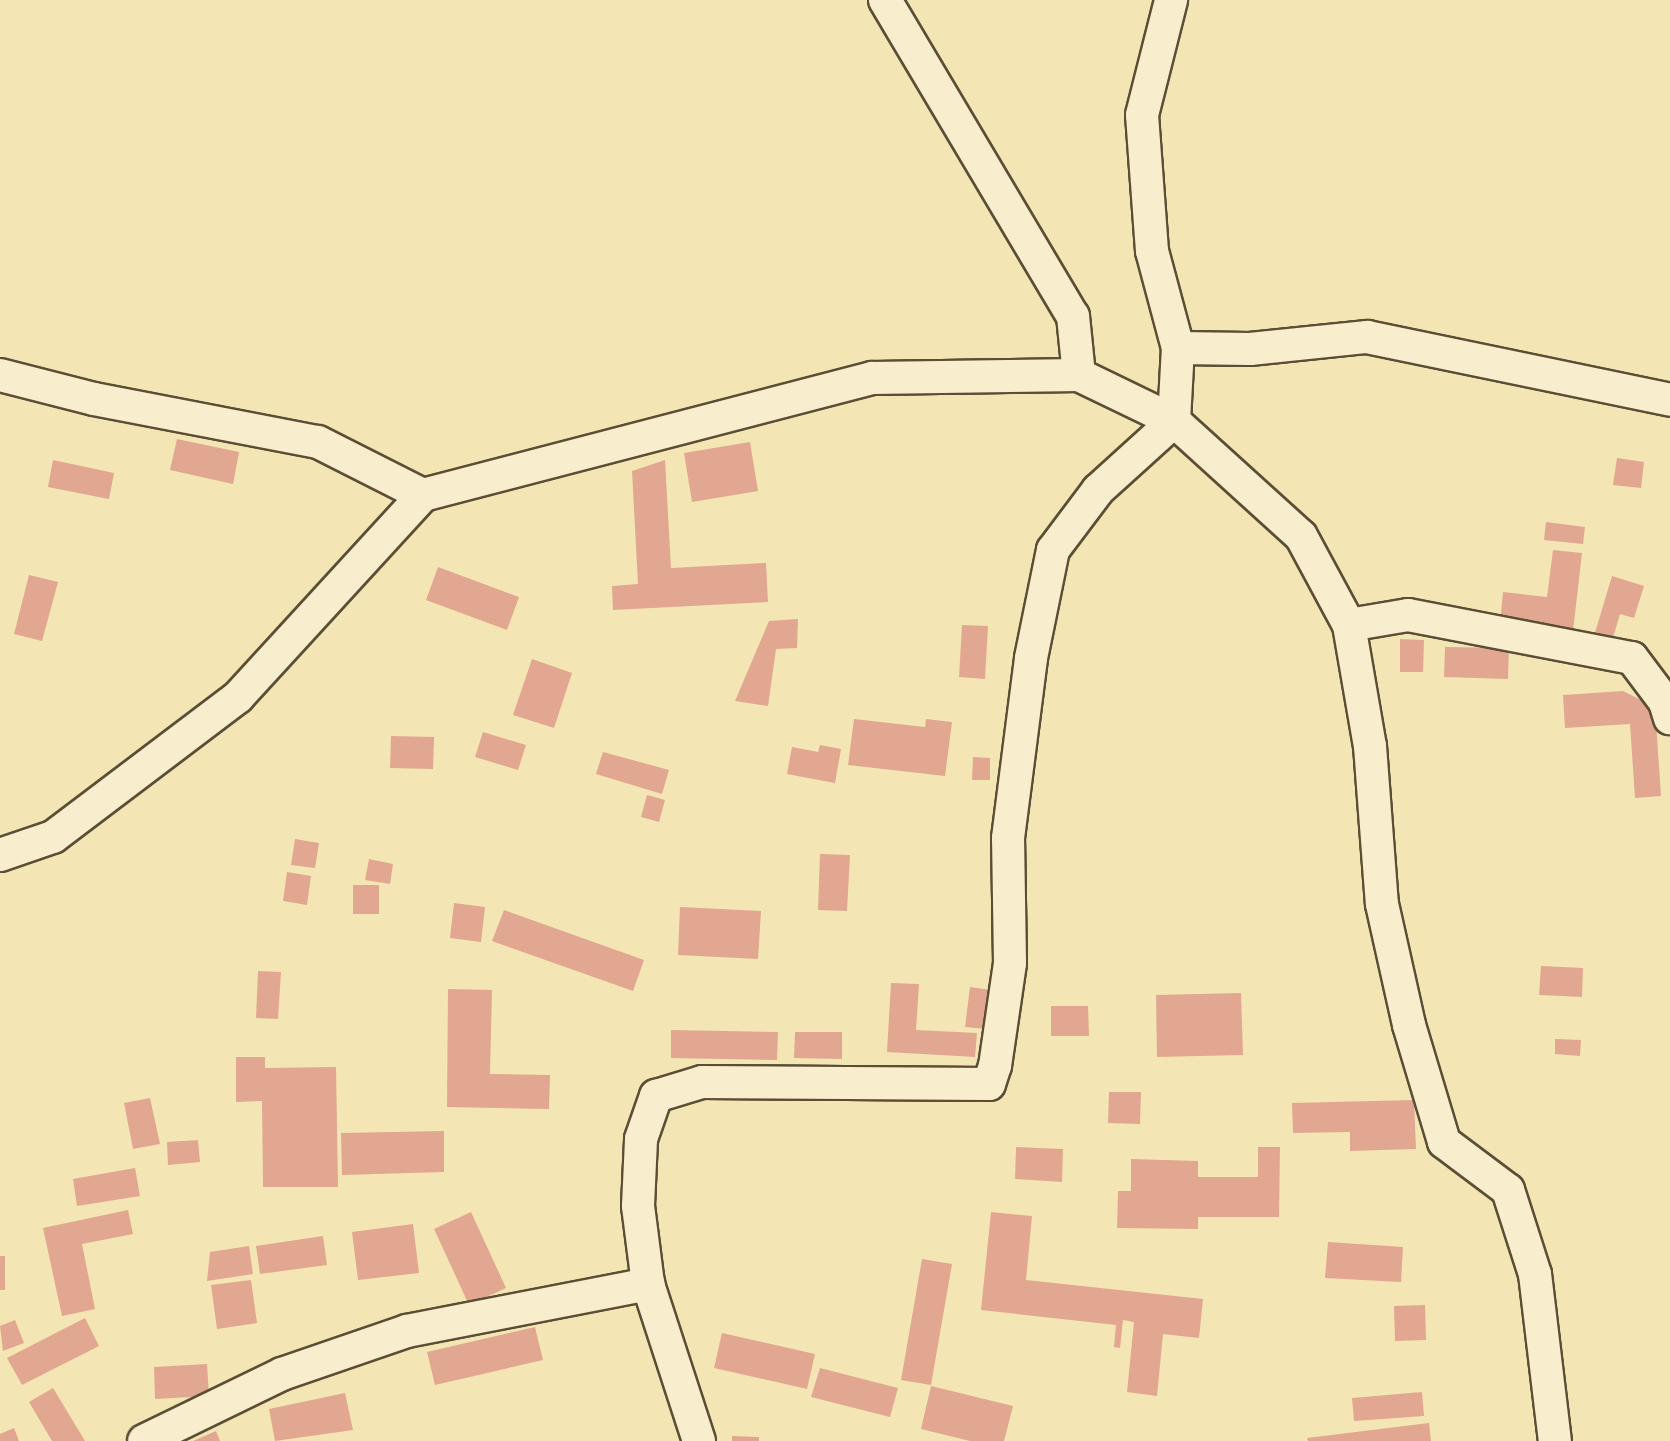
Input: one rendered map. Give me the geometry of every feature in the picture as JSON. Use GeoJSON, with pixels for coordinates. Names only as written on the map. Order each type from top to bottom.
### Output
{"type":"FeatureCollection","features":[{"type":"Feature","properties":{"kind":"street"},"geometry":{"type":"LineString","coordinates":[[885,0],[1073,316],[1078,375]]}},
{"type":"Feature","properties":{"kind":"street"},"geometry":{"type":"LineString","coordinates":[[699,1441],[648,1284],[638,1206],[641,1139],[656,1096],[702,1082],[989,1084],[1010,963],[1008,838],[1031,658],[1053,550],[1098,490],[1174,421],[1178,348],[1152,251],[1142,115],[1171,0]]}},
{"type":"Feature","properties":{"kind":"street"},"geometry":{"type":"LineString","coordinates":[[1178,348],[1250,349],[1367,337],[1670,400]]}},
{"type":"Feature","properties":{"kind":"street"},"geometry":{"type":"LineString","coordinates":[[0,375],[94,399],[318,442],[423,495]]}},
{"type":"Feature","properties":{"kind":"street"},"geometry":{"type":"LineString","coordinates":[[0,855],[53,837],[238,697],[423,495],[872,378],[1078,375],[1174,421],[1301,536],[1349,626],[1370,746],[1382,904],[1409,1025],[1444,1142],[1508,1190],[1535,1274],[1555,1441]]}},
{"type":"Feature","properties":{"kind":"street"},"geometry":{"type":"LineString","coordinates":[[1349,626],[1408,615],[1632,658],[1665,702],[1670,718]]}},
{"type":"Feature","properties":{"kind":"street"},"geometry":{"type":"LineString","coordinates":[[144,1441],[282,1374],[407,1331],[648,1284]]}},
{"type":"Feature","properties":{"kind":"building"},"geometry":{"type":"Polygon","coordinates":[[[177,439],[239,452],[233,484],[170,470],[177,439]]]}},
{"type":"Feature","properties":{"kind":"building"},"geometry":{"type":"Polygon","coordinates":[[[750,442],[758,491],[692,502],[684,453],[750,442]]]}},
{"type":"Feature","properties":{"kind":"building"},"geometry":{"type":"Polygon","coordinates":[[[1617,458],[1644,462],[1641,488],[1613,485],[1617,458]]]}},
{"type":"Feature","properties":{"kind":"building"},"geometry":{"type":"Polygon","coordinates":[[[53,460],[114,473],[109,499],[48,487],[53,460]]]}},
{"type":"Feature","properties":{"kind":"building"},"geometry":{"type":"Polygon","coordinates":[[[665,460],[671,568],[766,563],[768,602],[613,610],[612,586],[638,584],[632,471],[665,460]]]}},
{"type":"Feature","properties":{"kind":"building"},"geometry":{"type":"Polygon","coordinates":[[[1546,522],[1585,527],[1583,544],[1544,540],[1546,522]]]}},
{"type":"Feature","properties":{"kind":"building"},"geometry":{"type":"Polygon","coordinates":[[[1553,550],[1582,553],[1573,631],[1500,623],[1503,592],[1547,597],[1553,550]]]}},
{"type":"Feature","properties":{"kind":"building"},"geometry":{"type":"Polygon","coordinates":[[[438,567],[519,597],[507,630],[426,600],[438,567]]]}},
{"type":"Feature","properties":{"kind":"building"},"geometry":{"type":"Polygon","coordinates":[[[29,575],[58,582],[42,641],[14,634],[29,575]]]}},
{"type":"Feature","properties":{"kind":"building"},"geometry":{"type":"Polygon","coordinates":[[[1612,576],[1644,586],[1634,618],[1620,614],[1612,641],[1594,636],[1612,576]]]}},
{"type":"Feature","properties":{"kind":"building"},"geometry":{"type":"Polygon","coordinates":[[[798,619],[797,648],[776,649],[768,706],[735,701],[769,621],[798,619]]]}},
{"type":"Feature","properties":{"kind":"building"},"geometry":{"type":"Polygon","coordinates":[[[962,625],[988,626],[985,679],[959,677],[962,625]]]}},
{"type":"Feature","properties":{"kind":"building"},"geometry":{"type":"Polygon","coordinates":[[[1400,639],[1424,640],[1423,672],[1400,672],[1400,639]]]}},
{"type":"Feature","properties":{"kind":"building"},"geometry":{"type":"Polygon","coordinates":[[[1445,647],[1509,648],[1508,679],[1444,677],[1445,647]]]}},
{"type":"Feature","properties":{"kind":"building"},"geometry":{"type":"Polygon","coordinates":[[[532,659],[572,673],[554,728],[513,715],[532,659]]]}},
{"type":"Feature","properties":{"kind":"building"},"geometry":{"type":"Polygon","coordinates":[[[1623,691],[1655,707],[1661,796],[1635,798],[1630,724],[1565,728],[1563,695],[1623,691]]]}},
{"type":"Feature","properties":{"kind":"building"},"geometry":{"type":"Polygon","coordinates":[[[854,719],[925,727],[926,719],[952,722],[945,776],[848,765],[854,719]]]}},
{"type":"Feature","properties":{"kind":"building"},"geometry":{"type":"Polygon","coordinates":[[[483,732],[526,745],[518,770],[475,757],[483,732]]]}},
{"type":"Feature","properties":{"kind":"building"},"geometry":{"type":"Polygon","coordinates":[[[391,736],[434,737],[433,769],[390,768],[391,736]]]}},
{"type":"Feature","properties":{"kind":"building"},"geometry":{"type":"Polygon","coordinates":[[[820,745],[841,749],[835,783],[787,774],[792,747],[818,752],[820,745]]]}},
{"type":"Feature","properties":{"kind":"building"},"geometry":{"type":"Polygon","coordinates":[[[603,752],[669,770],[662,794],[596,774],[603,752]]]}},
{"type":"Feature","properties":{"kind":"building"},"geometry":{"type":"Polygon","coordinates":[[[973,757],[990,758],[990,780],[972,780],[973,757]]]}},
{"type":"Feature","properties":{"kind":"building"},"geometry":{"type":"Polygon","coordinates":[[[647,795],[665,800],[659,822],[641,817],[647,795]]]}},
{"type":"Feature","properties":{"kind":"building"},"geometry":{"type":"Polygon","coordinates":[[[295,839],[319,843],[315,868],[291,865],[295,839]]]}},
{"type":"Feature","properties":{"kind":"building"},"geometry":{"type":"Polygon","coordinates":[[[820,854],[850,855],[847,911],[818,910],[820,854]]]}},
{"type":"Feature","properties":{"kind":"building"},"geometry":{"type":"Polygon","coordinates":[[[369,859],[393,864],[390,884],[365,880],[369,859]]]}},
{"type":"Feature","properties":{"kind":"building"},"geometry":{"type":"Polygon","coordinates":[[[287,872],[311,876],[307,905],[283,901],[287,872]]]}},
{"type":"Feature","properties":{"kind":"building"},"geometry":{"type":"Polygon","coordinates":[[[353,885],[379,885],[379,914],[353,914],[353,885]]]}},
{"type":"Feature","properties":{"kind":"building"},"geometry":{"type":"Polygon","coordinates":[[[454,903],[485,907],[481,942],[450,938],[454,903]]]}},
{"type":"Feature","properties":{"kind":"building"},"geometry":{"type":"Polygon","coordinates":[[[680,907],[761,911],[758,959],[678,955],[680,907]]]}},
{"type":"Feature","properties":{"kind":"building"},"geometry":{"type":"Polygon","coordinates":[[[504,910],[644,960],[633,991],[492,941],[504,910]]]}},
{"type":"Feature","properties":{"kind":"building"},"geometry":{"type":"Polygon","coordinates":[[[1541,966],[1583,968],[1582,997],[1539,995],[1541,966]]]}},
{"type":"Feature","properties":{"kind":"building"},"geometry":{"type":"Polygon","coordinates":[[[258,971],[281,972],[278,1019],[256,1018],[258,971]]]}},
{"type":"Feature","properties":{"kind":"building"},"geometry":{"type":"Polygon","coordinates":[[[891,983],[919,984],[916,1030],[977,1033],[975,1057],[887,1052],[891,983]]]}},
{"type":"Feature","properties":{"kind":"building"},"geometry":{"type":"Polygon","coordinates":[[[970,987],[991,990],[986,1029],[965,1027],[970,987]]]}},
{"type":"Feature","properties":{"kind":"building"},"geometry":{"type":"Polygon","coordinates":[[[448,989],[492,990],[490,1074],[550,1075],[549,1109],[447,1107],[448,989]]]}},
{"type":"Feature","properties":{"kind":"building"},"geometry":{"type":"Polygon","coordinates":[[[1241,993],[1243,1055],[1157,1057],[1156,995],[1241,993]]]}},
{"type":"Feature","properties":{"kind":"building"},"geometry":{"type":"Polygon","coordinates":[[[1051,1006],[1088,1006],[1089,1036],[1051,1036],[1051,1006]]]}},
{"type":"Feature","properties":{"kind":"building"},"geometry":{"type":"Polygon","coordinates":[[[671,1030],[778,1032],[777,1060],[671,1058],[671,1030]]]}},
{"type":"Feature","properties":{"kind":"building"},"geometry":{"type":"Polygon","coordinates":[[[795,1032],[842,1032],[842,1059],[794,1058],[795,1032]]]}},
{"type":"Feature","properties":{"kind":"building"},"geometry":{"type":"Polygon","coordinates":[[[1555,1039],[1581,1040],[1580,1056],[1555,1054],[1555,1039]]]}},
{"type":"Feature","properties":{"kind":"building"},"geometry":{"type":"Polygon","coordinates":[[[236,1057],[265,1057],[265,1068],[336,1067],[338,1187],[263,1187],[262,1101],[236,1102],[236,1057]]]}},
{"type":"Feature","properties":{"kind":"building"},"geometry":{"type":"Polygon","coordinates":[[[1109,1092],[1141,1092],[1140,1124],[1108,1123],[1109,1092]]]}},
{"type":"Feature","properties":{"kind":"building"},"geometry":{"type":"Polygon","coordinates":[[[150,1098],[160,1144],[133,1149],[124,1103],[150,1098]]]}},
{"type":"Feature","properties":{"kind":"building"},"geometry":{"type":"Polygon","coordinates":[[[1414,1100],[1416,1149],[1350,1151],[1350,1132],[1293,1133],[1292,1103],[1414,1100]]]}},
{"type":"Feature","properties":{"kind":"building"},"geometry":{"type":"Polygon","coordinates":[[[444,1131],[444,1172],[342,1175],[341,1133],[444,1131]]]}},
{"type":"Feature","properties":{"kind":"building"},"geometry":{"type":"Polygon","coordinates":[[[198,1140],[200,1162],[168,1165],[167,1142],[198,1140]]]}},
{"type":"Feature","properties":{"kind":"building"},"geometry":{"type":"Polygon","coordinates":[[[1016,1147],[1063,1149],[1062,1182],[1015,1179],[1016,1147]]]}},
{"type":"Feature","properties":{"kind":"building"},"geometry":{"type":"Polygon","coordinates":[[[1258,1147],[1280,1147],[1279,1217],[1198,1217],[1198,1229],[1117,1228],[1118,1191],[1131,1191],[1131,1159],[1198,1161],[1198,1177],[1258,1177],[1258,1147]]]}},
{"type":"Feature","properties":{"kind":"building"},"geometry":{"type":"Polygon","coordinates":[[[135,1168],[140,1196],[77,1206],[73,1179],[135,1168]]]}},
{"type":"Feature","properties":{"kind":"building"},"geometry":{"type":"Polygon","coordinates":[[[128,1210],[133,1234],[82,1244],[95,1309],[62,1316],[43,1228],[128,1210]]]}},
{"type":"Feature","properties":{"kind":"building"},"geometry":{"type":"Polygon","coordinates":[[[471,1212],[506,1288],[469,1305],[434,1229],[471,1212]]]}},
{"type":"Feature","properties":{"kind":"building"},"geometry":{"type":"Polygon","coordinates":[[[991,1212],[1032,1216],[1026,1280],[1203,1299],[1199,1338],[1163,1334],[1157,1396],[1127,1392],[1134,1322],[1123,1320],[1120,1348],[1114,1347],[1116,1325],[981,1310],[991,1212]]]}},
{"type":"Feature","properties":{"kind":"building"},"geometry":{"type":"Polygon","coordinates":[[[413,1224],[419,1273],[358,1280],[352,1232],[413,1224]]]}},
{"type":"Feature","properties":{"kind":"building"},"geometry":{"type":"Polygon","coordinates":[[[323,1236],[327,1265],[260,1274],[256,1246],[323,1236]]]}},
{"type":"Feature","properties":{"kind":"building"},"geometry":{"type":"Polygon","coordinates":[[[1328,1242],[1403,1247],[1401,1282],[1325,1278],[1328,1242]]]}},
{"type":"Feature","properties":{"kind":"building"},"geometry":{"type":"Polygon","coordinates":[[[249,1246],[253,1274],[207,1281],[210,1252],[249,1246]]]}},
{"type":"Feature","properties":{"kind":"building"},"geometry":{"type":"Polygon","coordinates":[[[0,1256],[5,1256],[5,1290],[0,1290],[0,1256]]]}},
{"type":"Feature","properties":{"kind":"building"},"geometry":{"type":"Polygon","coordinates":[[[922,1259],[952,1264],[931,1385],[901,1380],[922,1259]]]}},
{"type":"Feature","properties":{"kind":"building"},"geometry":{"type":"Polygon","coordinates":[[[251,1280],[257,1323],[217,1329],[211,1285],[251,1280]]]}},
{"type":"Feature","properties":{"kind":"building"},"geometry":{"type":"Polygon","coordinates":[[[1425,1305],[1426,1340],[1395,1341],[1394,1306],[1425,1305]]]}},
{"type":"Feature","properties":{"kind":"building"},"geometry":{"type":"Polygon","coordinates":[[[85,1318],[99,1346],[22,1385],[7,1358],[85,1318]]]}},
{"type":"Feature","properties":{"kind":"building"},"geometry":{"type":"Polygon","coordinates":[[[15,1320],[24,1343],[3,1351],[0,1326],[15,1320]]]}},
{"type":"Feature","properties":{"kind":"building"},"geometry":{"type":"Polygon","coordinates":[[[535,1327],[543,1360],[435,1385],[427,1352],[535,1327]]]}},
{"type":"Feature","properties":{"kind":"building"},"geometry":{"type":"Polygon","coordinates":[[[722,1333],[815,1354],[807,1389],[714,1368],[722,1333]]]}},
{"type":"Feature","properties":{"kind":"building"},"geometry":{"type":"Polygon","coordinates":[[[207,1364],[209,1396],[155,1399],[154,1367],[207,1364]]]}},
{"type":"Feature","properties":{"kind":"building"},"geometry":{"type":"Polygon","coordinates":[[[820,1368],[898,1388],[890,1417],[811,1397],[820,1368]]]}},
{"type":"Feature","properties":{"kind":"building"},"geometry":{"type":"Polygon","coordinates":[[[931,1386],[1013,1406],[1004,1441],[970,1441],[921,1429],[931,1386]]]}},
{"type":"Feature","properties":{"kind":"building"},"geometry":{"type":"Polygon","coordinates":[[[53,1388],[85,1441],[52,1441],[29,1402],[53,1388]]]}},
{"type":"Feature","properties":{"kind":"building"},"geometry":{"type":"Polygon","coordinates":[[[1422,1392],[1424,1416],[1354,1421],[1352,1398],[1422,1392]]]}},
{"type":"Feature","properties":{"kind":"building"},"geometry":{"type":"Polygon","coordinates":[[[345,1393],[353,1430],[275,1441],[269,1409],[345,1393]]]}},
{"type":"Feature","properties":{"kind":"building"},"geometry":{"type":"Polygon","coordinates":[[[1429,1423],[1431,1441],[1308,1441],[1307,1438],[1429,1423]]]}},
{"type":"Feature","properties":{"kind":"building"},"geometry":{"type":"Polygon","coordinates":[[[14,1428],[19,1441],[0,1441],[0,1434],[14,1428]]]}},
{"type":"Feature","properties":{"kind":"building"},"geometry":{"type":"Polygon","coordinates":[[[216,1431],[220,1441],[193,1441],[216,1431]]]}},
{"type":"Feature","properties":{"kind":"building"},"geometry":{"type":"Polygon","coordinates":[[[732,1436],[759,1437],[759,1441],[732,1441],[732,1436]]]}}]}
